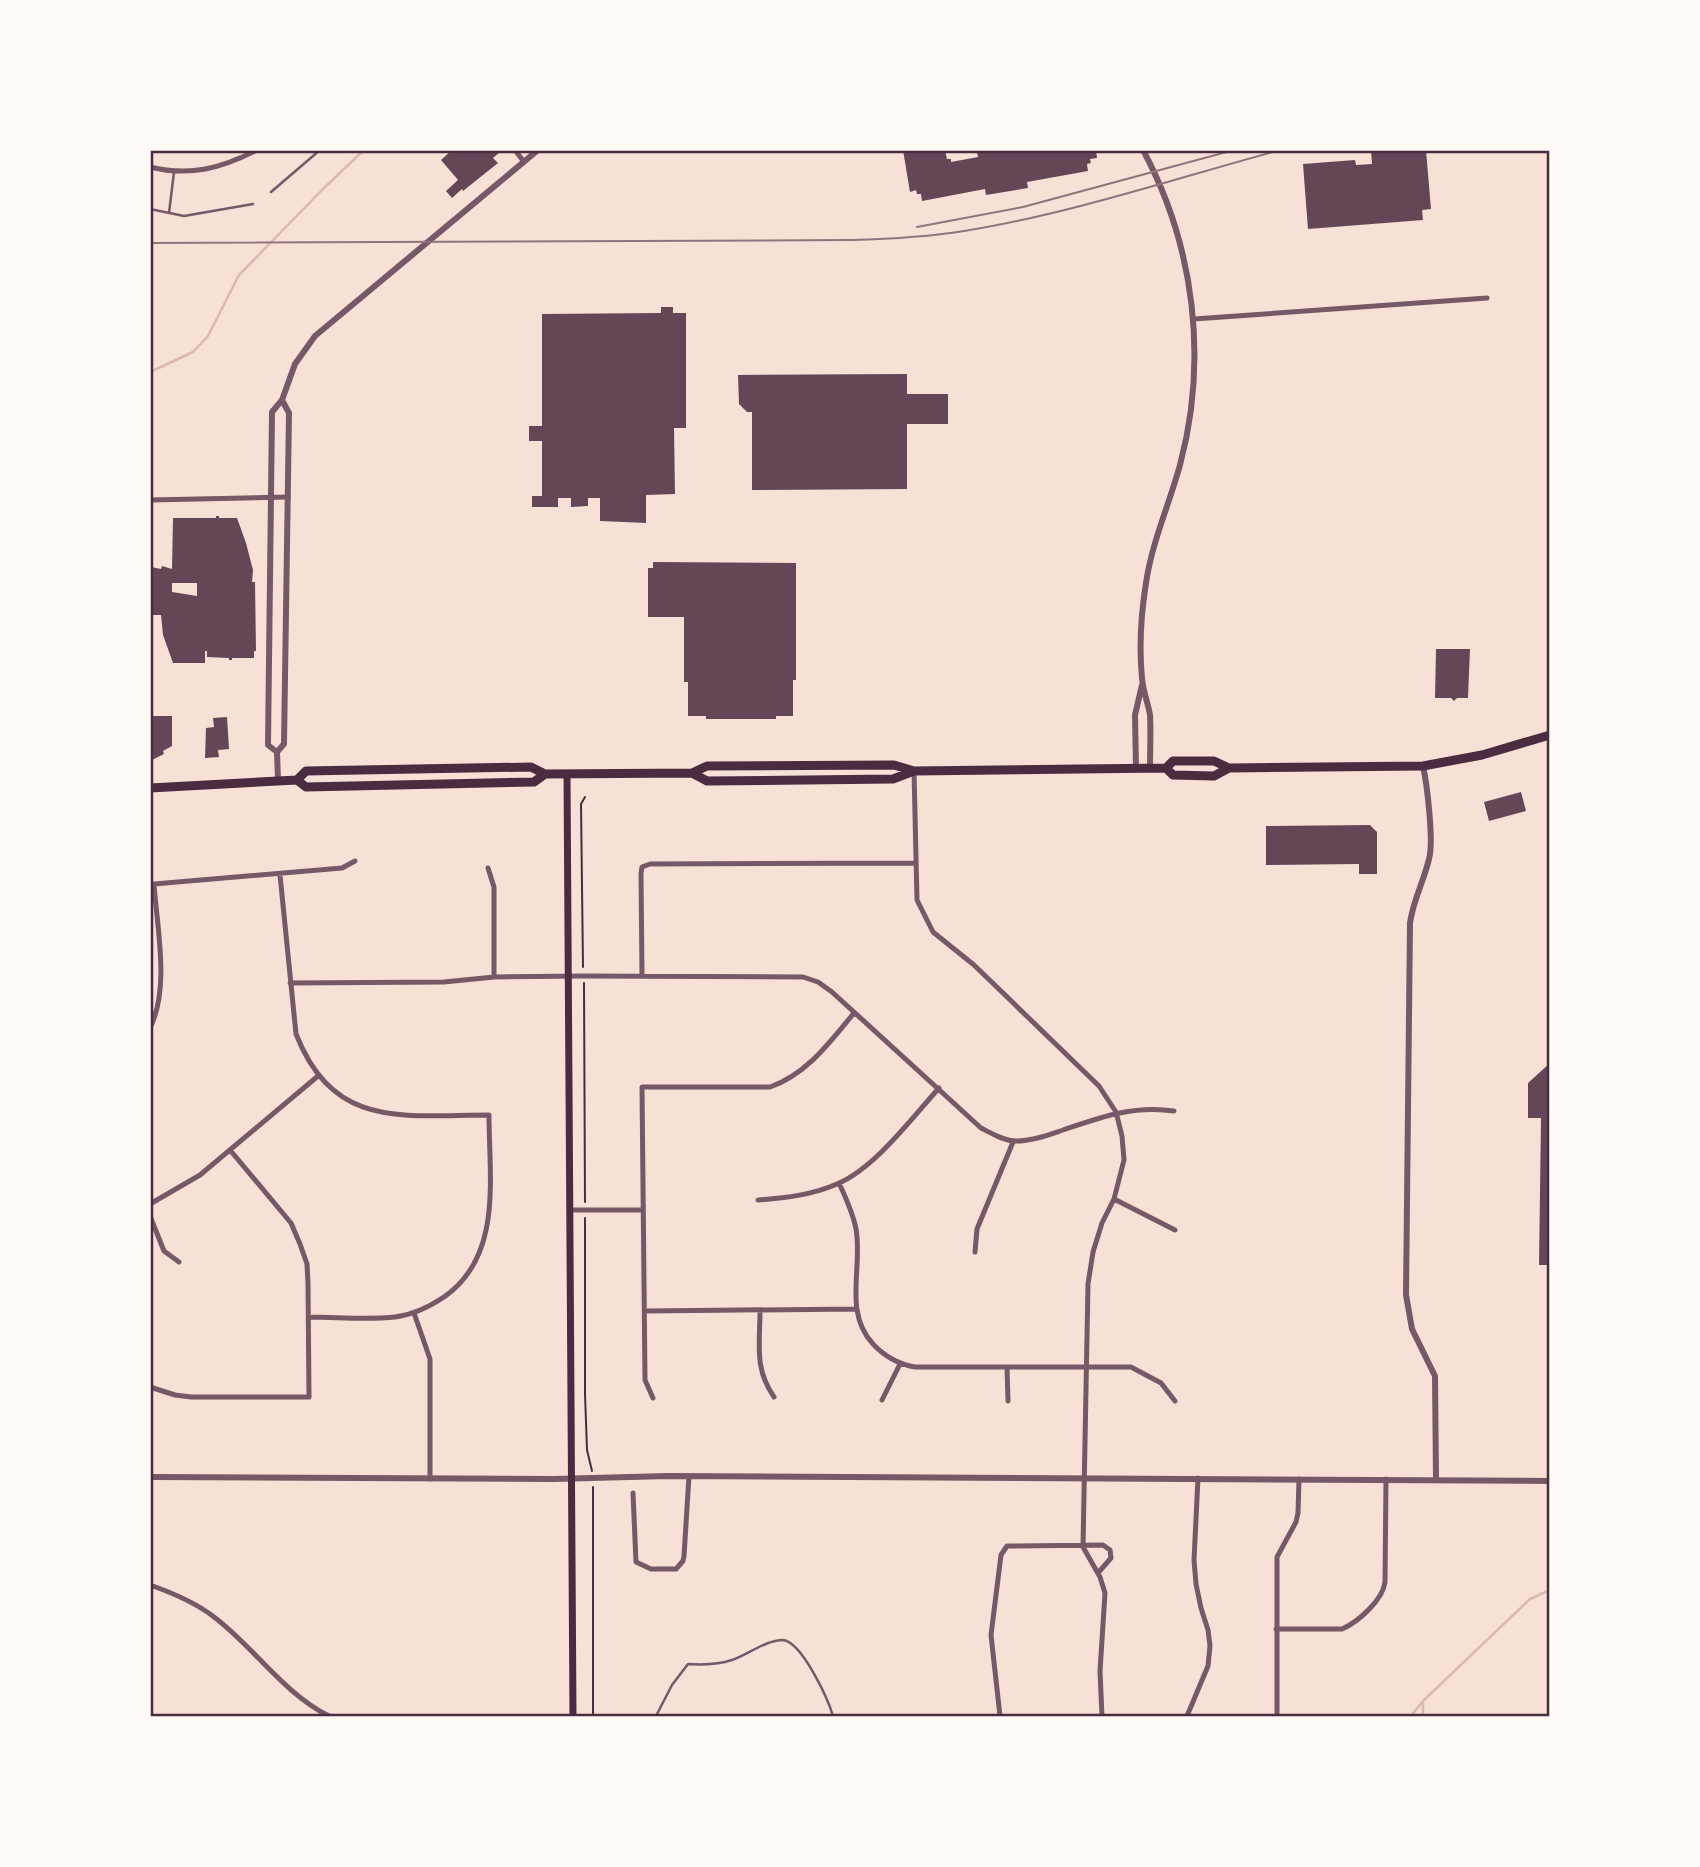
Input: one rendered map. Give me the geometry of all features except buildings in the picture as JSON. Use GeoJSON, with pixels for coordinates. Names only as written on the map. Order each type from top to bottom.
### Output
{"type":"FeatureCollection","features":[{"type":"Feature","properties":{"kind":"highway"},"geometry":{"type":"LineString","coordinates":[[1166,768],[1172,761],[1214,761],[1228,768],[1423,766],[1482,755],[1549,735]]}},
{"type":"Feature","properties":{"kind":"highway"},"geometry":{"type":"LineString","coordinates":[[297,780],[306,771],[374,768],[531,767],[545,774],[567,774],[692,773],[707,766],[894,765],[914,771],[1166,768],[1173,775],[1214,776],[1228,768]]}},
{"type":"Feature","properties":{"kind":"highway"},"geometry":{"type":"LineString","coordinates":[[692,773],[707,780],[893,779],[914,771]]}},
{"type":"Feature","properties":{"kind":"highway"},"geometry":{"type":"LineString","coordinates":[[150,788],[278,780],[297,780],[306,787],[534,782],[545,774]]}},
{"type":"Feature","properties":{"kind":"main road"},"geometry":{"type":"LineString","coordinates":[[567,774],[573,1717]]}},
{"type":"Feature","properties":{"kind":"street"},"geometry":{"type":"LineString","coordinates":[[150,167],[174,172],[209,170],[234,162],[257,150]]}},
{"type":"Feature","properties":{"kind":"street"},"geometry":{"type":"LineString","coordinates":[[515,150],[524,162]]}},
{"type":"Feature","properties":{"kind":"street"},"geometry":{"type":"LineString","coordinates":[[277,752],[268,745],[272,412],[282,400],[295,364],[315,336],[538,150]]}},
{"type":"Feature","properties":{"kind":"street"},"geometry":{"type":"LineString","coordinates":[[1143,150],[1179,236],[1188,274],[1194,319],[1195,370],[1188,429],[1180,466],[1154,544],[1146,581],[1141,640],[1142,683],[1149,714],[1150,768]]}},
{"type":"Feature","properties":{"kind":"street"},"geometry":{"type":"LineString","coordinates":[[1194,319],[1487,298]]}},
{"type":"Feature","properties":{"kind":"street"},"geometry":{"type":"LineString","coordinates":[[278,780],[277,752],[284,744],[289,413],[282,400]]}},
{"type":"Feature","properties":{"kind":"street"},"geometry":{"type":"LineString","coordinates":[[150,500],[288,497]]}},
{"type":"Feature","properties":{"kind":"street"},"geometry":{"type":"LineString","coordinates":[[1136,768],[1135,715],[1142,683]]}},
{"type":"Feature","properties":{"kind":"street"},"geometry":{"type":"LineString","coordinates":[[1423,766],[1427,787],[1430,856],[1410,923],[1406,1295],[1410,1322],[1435,1376],[1436,1479]]}},
{"type":"Feature","properties":{"kind":"street"},"geometry":{"type":"LineString","coordinates":[[914,771],[917,900],[933,932],[974,965],[1099,1086],[1116,1112],[1122,1136],[1124,1160],[1114,1199],[1102,1223],[1093,1252],[1087,1293],[1083,1546],[1098,1573],[1105,1594],[1100,1671],[1102,1717]]}},
{"type":"Feature","properties":{"kind":"street"},"geometry":{"type":"LineString","coordinates":[[150,1028],[161,996],[155,884],[280,875],[342,868],[355,862]]}},
{"type":"Feature","properties":{"kind":"street"},"geometry":{"type":"LineString","coordinates":[[642,975],[642,867],[664,863],[916,863]]}},
{"type":"Feature","properties":{"kind":"street"},"geometry":{"type":"LineString","coordinates":[[488,868],[494,887],[494,977]]}},
{"type":"Feature","properties":{"kind":"street"},"geometry":{"type":"LineString","coordinates":[[280,875],[296,1034],[304,1055],[318,1076],[353,1104],[376,1112],[399,1115],[489,1115],[489,1222],[471,1272],[434,1304],[414,1312],[394,1317],[309,1317]]}},
{"type":"Feature","properties":{"kind":"street"},"geometry":{"type":"LineString","coordinates":[[150,963],[159,962]]}},
{"type":"Feature","properties":{"kind":"street"},"geometry":{"type":"LineString","coordinates":[[290,983],[444,982],[494,977],[642,975],[803,977],[825,987],[981,1128],[1013,1142],[1046,1136],[1116,1112],[1155,1108],[1174,1111]]}},
{"type":"Feature","properties":{"kind":"street"},"geometry":{"type":"LineString","coordinates":[[653,1398],[645,1380],[642,1087],[771,1087],[790,1080],[805,1068],[855,1013]]}},
{"type":"Feature","properties":{"kind":"street"},"geometry":{"type":"LineString","coordinates":[[150,1204],[200,1175],[318,1076]]}},
{"type":"Feature","properties":{"kind":"street"},"geometry":{"type":"LineString","coordinates":[[758,1200],[804,1195],[839,1183],[886,1147],[939,1088]]}},
{"type":"Feature","properties":{"kind":"street"},"geometry":{"type":"LineString","coordinates":[[975,1252],[977,1229],[1013,1142]]}},
{"type":"Feature","properties":{"kind":"street"},"geometry":{"type":"LineString","coordinates":[[150,1387],[191,1397],[309,1397],[307,1264],[291,1223],[230,1150]]}},
{"type":"Feature","properties":{"kind":"street"},"geometry":{"type":"LineString","coordinates":[[839,1183],[851,1208],[857,1231],[856,1309],[869,1339],[881,1352],[901,1364],[915,1367],[1131,1367],[1161,1383],[1175,1401]]}},
{"type":"Feature","properties":{"kind":"street"},"geometry":{"type":"LineString","coordinates":[[1114,1199],[1175,1230]]}},
{"type":"Feature","properties":{"kind":"street"},"geometry":{"type":"LineString","coordinates":[[571,1210],[643,1210]]}},
{"type":"Feature","properties":{"kind":"street"},"geometry":{"type":"LineString","coordinates":[[150,1216],[164,1251],[178,1262]]}},
{"type":"Feature","properties":{"kind":"street"},"geometry":{"type":"LineString","coordinates":[[645,1311],[856,1309]]}},
{"type":"Feature","properties":{"kind":"street"},"geometry":{"type":"LineString","coordinates":[[760,1310],[760,1367],[763,1381],[774,1398]]}},
{"type":"Feature","properties":{"kind":"street"},"geometry":{"type":"LineString","coordinates":[[414,1312],[430,1359],[430,1479]]}},
{"type":"Feature","properties":{"kind":"street"},"geometry":{"type":"LineString","coordinates":[[882,1400],[901,1364]]}},
{"type":"Feature","properties":{"kind":"street"},"geometry":{"type":"LineString","coordinates":[[1007,1367],[1008,1401]]}},
{"type":"Feature","properties":{"kind":"street"},"geometry":{"type":"LineString","coordinates":[[150,1477],[573,1479],[690,1476],[1549,1481]]}},
{"type":"Feature","properties":{"kind":"street"},"geometry":{"type":"LineString","coordinates":[[633,1493],[636,1562],[651,1569],[676,1569],[684,1556],[690,1476]]}},
{"type":"Feature","properties":{"kind":"street"},"geometry":{"type":"LineString","coordinates":[[1187,1717],[1208,1666],[1210,1646],[1196,1584],[1194,1560],[1198,1478]]}},
{"type":"Feature","properties":{"kind":"street"},"geometry":{"type":"LineString","coordinates":[[1277,1717],[1277,1557],[1296,1522],[1299,1479]]}},
{"type":"Feature","properties":{"kind":"street"},"geometry":{"type":"LineString","coordinates":[[1276,1629],[1342,1629],[1349,1626],[1380,1597],[1385,1582],[1386,1479]]}},
{"type":"Feature","properties":{"kind":"street"},"geometry":{"type":"LineString","coordinates":[[1000,1717],[991,1635],[1001,1555],[1007,1546],[1103,1545],[1110,1550],[1111,1558],[1098,1573]]}},
{"type":"Feature","properties":{"kind":"street"},"geometry":{"type":"LineString","coordinates":[[150,1585],[195,1604],[214,1617],[308,1705],[328,1717]]}},
{"type":"Feature","properties":{"kind":"lane"},"geometry":{"type":"LineString","coordinates":[[271,192],[319,151]]}},
{"type":"Feature","properties":{"kind":"lane"},"geometry":{"type":"LineString","coordinates":[[169,213],[174,172]]}},
{"type":"Feature","properties":{"kind":"lane"},"geometry":{"type":"LineString","coordinates":[[150,209],[184,216],[253,204]]}},
{"type":"Feature","properties":{"kind":"lane"},"geometry":{"type":"LineString","coordinates":[[656,1717],[672,1685],[688,1664],[726,1662],[785,1640],[792,1643],[809,1666],[827,1699],[833,1717]]}},
{"type":"Feature","properties":{"kind":"path"},"geometry":{"type":"LineString","coordinates":[[583,966],[581,804],[585,797]]}},
{"type":"Feature","properties":{"kind":"path"},"geometry":{"type":"LineString","coordinates":[[584,986],[585,1198]]}},
{"type":"Feature","properties":{"kind":"path"},"geometry":{"type":"LineString","coordinates":[[584,1221],[587,1450],[591,1465]]}},
{"type":"Feature","properties":{"kind":"path"},"geometry":{"type":"LineString","coordinates":[[593,1717],[594,1496]]}},
{"type":"Feature","properties":{"kind":"waterway"},"geometry":{"type":"LineString","coordinates":[[150,372],[193,352],[208,336],[239,275],[364,150]]}},
{"type":"Feature","properties":{"kind":"waterway"},"geometry":{"type":"LineString","coordinates":[[1411,1716],[1423,1701],[1530,1599],[1550,1590]]}},
{"type":"Feature","properties":{"kind":"waterway"},"geometry":{"type":"LineString","coordinates":[[1423,1702],[1423,1716]]}},
{"type":"Feature","properties":{"kind":"tram line"},"geometry":{"type":"LineString","coordinates":[[917,227],[1023,207],[1234,150]]}},
{"type":"Feature","properties":{"kind":"tram line"},"geometry":{"type":"LineString","coordinates":[[150,243],[852,240],[936,235],[1043,215],[1280,150]]}}]}
